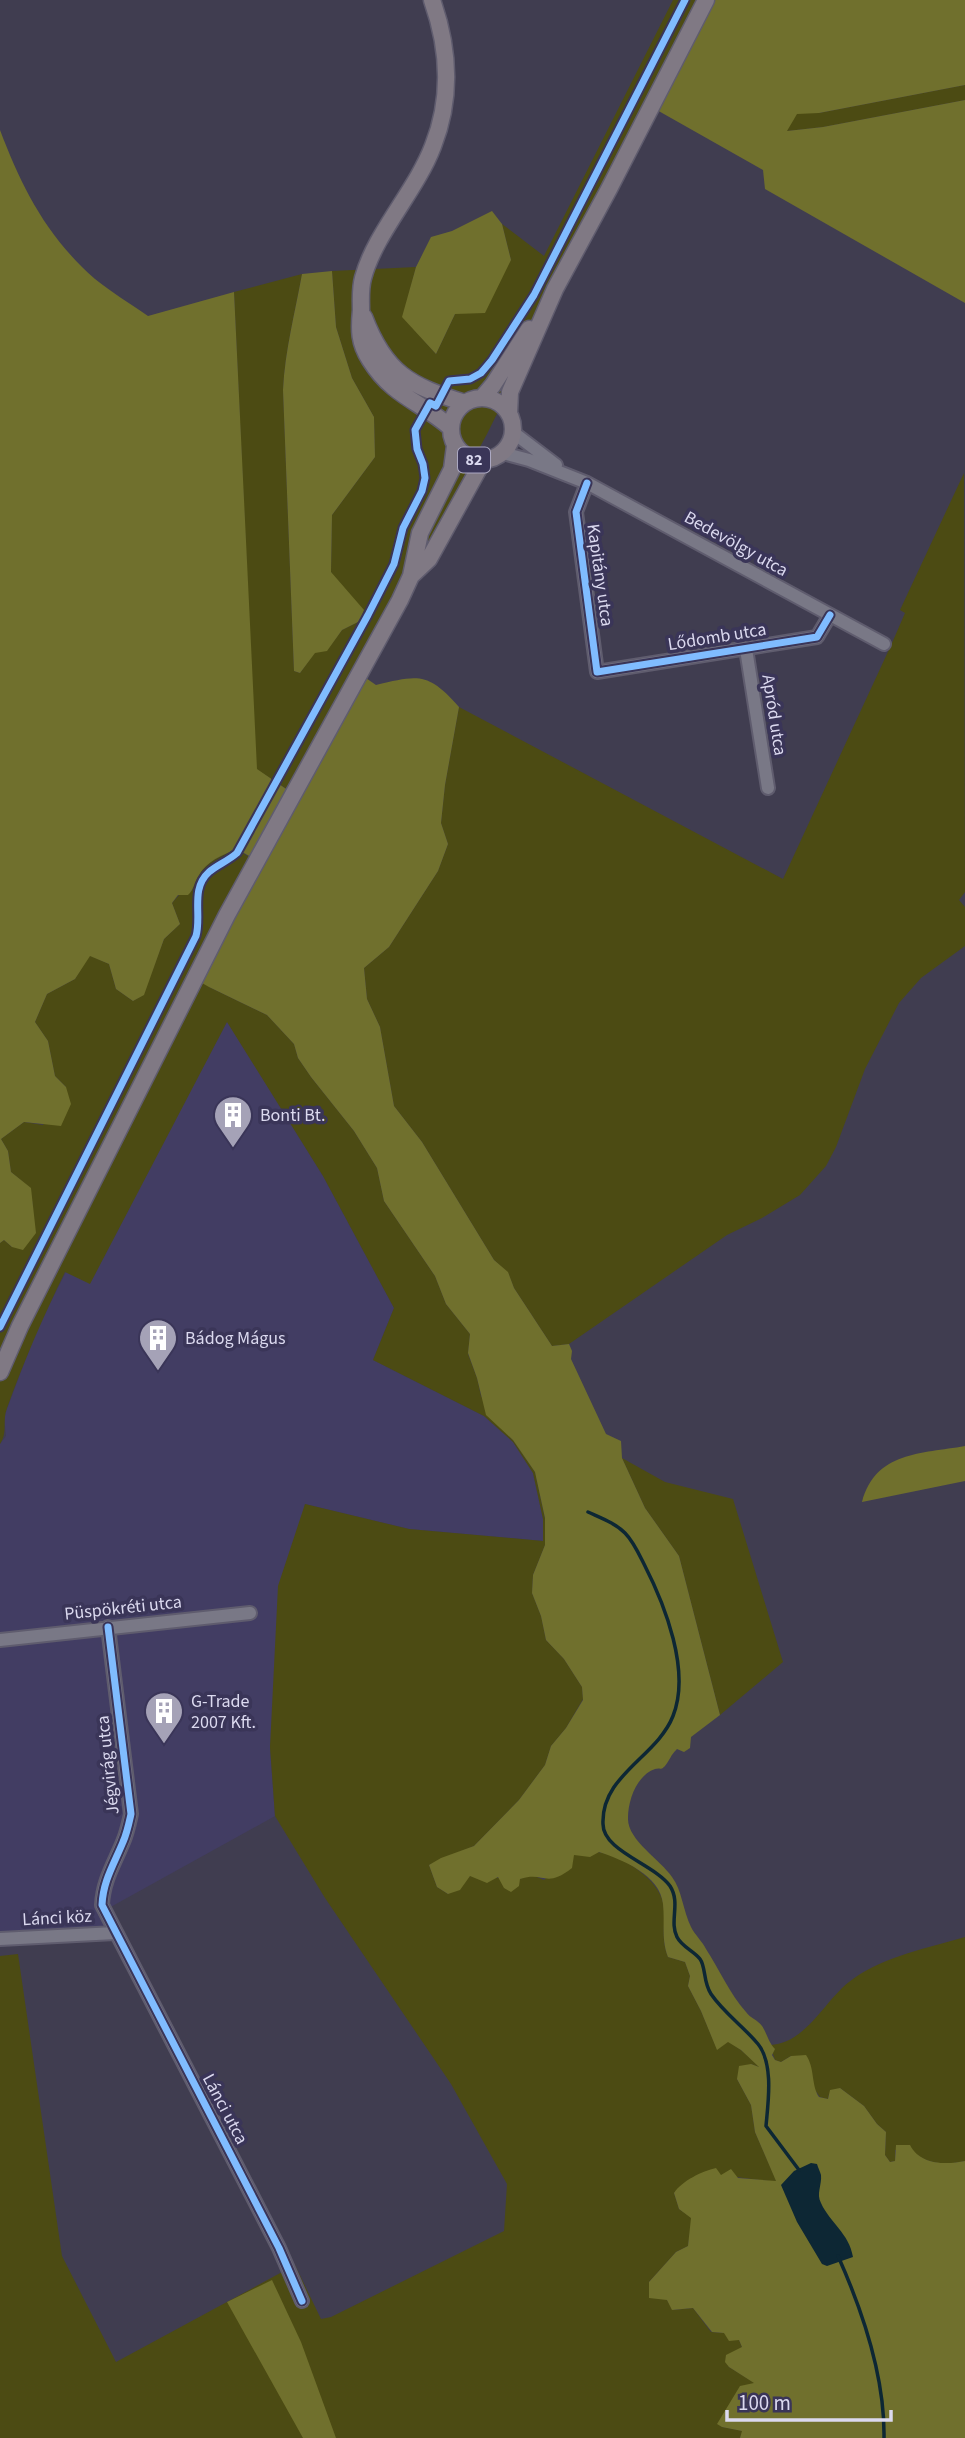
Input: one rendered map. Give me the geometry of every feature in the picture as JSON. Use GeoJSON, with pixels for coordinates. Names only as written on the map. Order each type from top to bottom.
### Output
{"type":"FeatureCollection","features":[{"type":"Feature","properties":{"kind":"main road"},"geometry":{"type":"LineString","coordinates":[[432,0],[444,43],[444,106],[425,165],[365,269],[358,328],[362,348],[381,377],[399,394],[451,428]]}},
{"type":"Feature","properties":{"kind":"main road"},"geometry":{"type":"LineString","coordinates":[[482,398],[555,289],[706,0]]}},
{"type":"Feature","properties":{"kind":"main road"},"geometry":{"type":"LineString","coordinates":[[514,433],[509,413],[510,392],[555,289]]}},
{"type":"Feature","properties":{"kind":"main road"},"geometry":{"type":"LineString","coordinates":[[361,309],[371,335],[387,363],[411,382],[465,403],[482,398],[498,402],[509,413]]}},
{"type":"Feature","properties":{"kind":"main road","name":"82"},"geometry":{"type":"LineString","coordinates":[[0,1372],[20,1326],[227,915],[411,576],[420,533],[452,469],[455,446],[451,428],[453,418],[465,403]]}},
{"type":"Feature","properties":{"kind":"main road","name":"82"},"geometry":{"type":"LineString","coordinates":[[455,446],[468,457],[483,461],[503,453],[514,433]]}},
{"type":"Feature","properties":{"kind":"main road","name":"82"},"geometry":{"type":"LineString","coordinates":[[411,576],[429,559],[483,461]]}},
{"type":"Feature","properties":{"kind":"street","name":"Bedevölgy utca"},"geometry":{"type":"LineString","coordinates":[[514,433],[571,475]]}},
{"type":"Feature","properties":{"kind":"street","name":"Bedevölgy utca"},"geometry":{"type":"LineString","coordinates":[[503,453],[571,475],[587,483],[884,644]]}},
{"type":"Feature","properties":{"kind":"street","name":"Kapitány utca"},"geometry":{"type":"LineString","coordinates":[[587,483],[576,512],[597,672]]}},
{"type":"Feature","properties":{"kind":"street","name":"Lődomb utca"},"geometry":{"type":"LineString","coordinates":[[597,672],[817,637],[830,615]]}},
{"type":"Feature","properties":{"kind":"street","name":"Apród utca"},"geometry":{"type":"LineString","coordinates":[[746,649],[768,788]]}},
{"type":"Feature","properties":{"kind":"street","name":"Püspökréti utca"},"geometry":{"type":"LineString","coordinates":[[0,1640],[250,1613]]}},
{"type":"Feature","properties":{"kind":"street","name":"Jégvirág utca"},"geometry":{"type":"LineString","coordinates":[[108,1627],[131,1814],[103,1890],[102,1905],[115,1933]]}},
{"type":"Feature","properties":{"kind":"street","name":"Lánci köz"},"geometry":{"type":"LineString","coordinates":[[0,1938],[115,1933]]}},
{"type":"Feature","properties":{"kind":"street","name":"Lánci utca"},"geometry":{"type":"LineString","coordinates":[[115,1933],[279,2248],[302,2301]]}},
{"type":"Feature","properties":{"kind":"shaded area"},"geometry":{"type":"Polygon","coordinates":[[[673,0],[839,0],[819,113],[965,85],[965,100],[823,127],[787,131],[649,106],[487,434],[293,793],[256,769],[234,292],[302,274],[288,346],[283,390],[294,671],[300,673],[315,652],[327,650],[342,630],[360,621],[331,572],[332,515],[375,457],[374,417],[352,378],[336,327],[332,271],[416,267],[403,317],[436,354],[455,314],[511,260],[502,224],[544,256],[673,0]]]}},
{"type":"Feature","properties":{"kind":"shaded area"},"geometry":{"type":"Polygon","coordinates":[[[702,0],[965,0],[965,85],[819,113],[797,114],[787,131],[823,127],[965,100],[965,303],[765,189],[763,170],[648,105],[702,0]]]}},
{"type":"Feature","properties":{"kind":"shaded area"},"geometry":{"type":"Polygon","coordinates":[[[0,130],[27,192],[50,229],[78,263],[114,293],[148,316],[234,292],[257,769],[292,793],[357,672],[376,685],[403,679],[422,679],[439,687],[459,707],[441,823],[448,844],[438,871],[389,947],[364,968],[367,999],[380,1027],[394,1106],[422,1142],[494,1260],[508,1272],[514,1288],[552,1346],[569,1344],[571,1359],[606,1434],[621,1441],[622,1458],[645,1508],[679,1556],[720,1715],[691,1737],[690,1748],[684,1752],[677,1749],[661,1769],[649,1772],[639,1782],[628,1811],[629,1826],[633,1834],[675,1882],[693,1930],[740,2005],[762,2026],[775,2049],[772,2055],[775,2060],[781,2062],[791,2056],[806,2055],[819,2097],[828,2099],[830,2090],[840,2088],[864,2106],[886,2132],[885,2155],[890,2162],[895,2161],[896,2145],[910,2145],[920,2157],[934,2162],[965,2161],[965,2438],[740,2438],[742,2431],[717,2424],[740,2386],[754,2383],[725,2362],[726,2355],[742,2347],[739,2340],[729,2341],[724,2333],[712,2332],[693,2308],[672,2310],[667,2300],[649,2298],[649,2282],[676,2252],[688,2246],[691,2218],[679,2209],[674,2193],[682,2184],[716,2168],[721,2175],[731,2169],[738,2178],[776,2181],[755,2132],[751,2105],[737,2079],[739,2066],[751,2064],[759,2067],[728,2042],[717,2050],[688,1986],[690,1976],[685,1962],[668,1957],[660,1894],[648,1877],[629,1864],[599,1852],[590,1857],[574,1855],[572,1868],[556,1877],[520,1879],[519,1886],[511,1892],[504,1888],[498,1877],[487,1883],[470,1876],[460,1890],[448,1894],[437,1887],[429,1865],[474,1846],[519,1800],[545,1765],[551,1746],[583,1700],[582,1687],[564,1659],[546,1640],[532,1593],[533,1575],[545,1545],[545,1518],[535,1472],[513,1440],[486,1415],[468,1353],[470,1334],[446,1304],[435,1276],[384,1201],[377,1168],[354,1131],[298,1058],[294,1044],[267,1015],[195,979],[256,860],[237,849],[211,862],[202,870],[188,895],[178,895],[172,903],[180,924],[164,939],[144,995],[133,1001],[116,989],[109,964],[90,956],[75,979],[47,994],[35,1022],[48,1041],[55,1076],[66,1087],[71,1104],[61,1126],[24,1122],[1,1139],[8,1151],[11,1172],[31,1188],[36,1233],[23,1250],[12,1247],[4,1240],[0,1243],[0,130]]]}},
{"type":"Feature","properties":{"kind":"shaded area"},"geometry":{"type":"Polygon","coordinates":[[[492,211],[502,224],[511,260],[485,313],[455,314],[436,354],[402,317],[416,267],[431,237],[452,231],[492,211]]]}},
{"type":"Feature","properties":{"kind":"shaded area"},"geometry":{"type":"Polygon","coordinates":[[[332,271],[336,327],[352,378],[374,417],[375,457],[332,515],[331,572],[364,610],[360,621],[342,630],[327,651],[315,653],[300,673],[294,671],[284,375],[302,274],[332,271]]]}},
{"type":"Feature","properties":{"kind":"shaded area"},"geometry":{"type":"Polygon","coordinates":[[[964,473],[965,892],[959,900],[965,907],[965,946],[921,978],[899,1003],[865,1069],[836,1147],[826,1166],[800,1195],[727,1235],[569,1344],[552,1346],[514,1288],[508,1273],[494,1260],[422,1142],[394,1106],[380,1027],[367,999],[364,968],[389,947],[438,871],[448,844],[441,823],[459,707],[783,879],[892,643],[905,613],[900,610],[964,473]]]}},
{"type":"Feature","properties":{"kind":"shaded area"},"geometry":{"type":"Polygon","coordinates":[[[236,849],[256,861],[209,987],[267,1015],[294,1044],[298,1058],[354,1131],[377,1168],[384,1201],[435,1276],[446,1304],[470,1334],[468,1354],[481,1396],[501,1428],[513,1440],[535,1472],[545,1519],[545,1545],[533,1575],[532,1593],[546,1640],[564,1659],[582,1687],[583,1699],[566,1728],[551,1746],[545,1765],[519,1800],[474,1846],[429,1865],[437,1887],[448,1894],[470,1876],[519,1879],[532,1875],[544,1880],[569,1857],[585,1852],[598,1852],[625,1862],[648,1879],[662,1899],[665,1949],[668,1957],[685,1962],[690,1976],[688,1986],[717,2049],[728,2041],[761,2068],[751,2064],[737,2079],[751,2105],[755,2132],[777,2182],[720,2175],[692,2178],[674,2193],[679,2209],[692,2218],[688,2246],[676,2252],[649,2282],[673,2310],[693,2308],[711,2332],[724,2333],[739,2340],[742,2347],[726,2362],[729,2367],[755,2383],[722,2427],[743,2431],[740,2438],[0,2438],[0,1956],[18,1954],[62,2256],[116,2362],[295,2265],[321,2319],[331,2317],[504,2231],[507,2184],[451,2084],[325,1898],[275,1816],[270,1747],[278,1586],[305,1504],[409,1529],[543,1541],[543,1519],[533,1473],[513,1442],[484,1416],[373,1360],[394,1308],[323,1176],[227,1022],[90,1284],[65,1272],[13,1391],[0,1444],[0,1243],[4,1240],[12,1247],[33,1207],[30,1188],[11,1172],[8,1151],[1,1139],[24,1122],[43,1125],[66,1087],[55,1076],[48,1041],[35,1022],[47,994],[75,979],[89,955],[109,964],[116,989],[133,1001],[143,995],[164,939],[180,924],[172,903],[179,895],[192,891],[199,875],[208,864],[236,849]]]}},
{"type":"Feature","properties":{"kind":"shaded area"},"geometry":{"type":"Polygon","coordinates":[[[227,1021],[323,1176],[394,1308],[373,1360],[484,1416],[513,1442],[533,1473],[543,1519],[543,1541],[409,1529],[305,1504],[270,1747],[275,1816],[107,1909],[114,1933],[0,1937],[0,1444],[6,1436],[4,1417],[37,1329],[66,1272],[90,1283],[227,1021]]]}},
{"type":"Feature","properties":{"kind":"shaded area"},"geometry":{"type":"Polygon","coordinates":[[[965,1446],[965,1481],[862,1502],[869,1485],[889,1464],[917,1454],[965,1446]]]}},
{"type":"Feature","properties":{"kind":"shaded area"},"geometry":{"type":"Polygon","coordinates":[[[622,1458],[665,1482],[733,1499],[783,1662],[720,1715],[679,1556],[645,1508],[622,1458]]]}},
{"type":"Feature","properties":{"kind":"shaded area"},"geometry":{"type":"Polygon","coordinates":[[[965,1937],[965,2161],[937,2163],[918,2156],[913,2151],[895,2150],[895,2161],[890,2162],[885,2155],[886,2132],[864,2106],[840,2088],[829,2094],[828,2099],[820,2097],[791,2056],[781,2062],[775,2060],[770,2045],[795,2037],[843,1987],[865,1971],[907,1954],[965,1937]]]}},
{"type":"Feature","properties":{"kind":"shaded area"},"geometry":{"type":"Polygon","coordinates":[[[272,2280],[301,2342],[336,2438],[303,2438],[227,2302],[272,2280]]]}},
{"type":"Feature","properties":{"kind":"water"},"geometry":{"type":"Polygon","coordinates":[[[811,2163],[817,2164],[821,2175],[821,2203],[848,2241],[853,2257],[827,2266],[822,2264],[797,2222],[781,2185],[794,2171],[811,2163]]]}},
{"type":"Feature","properties":{"kind":"waterway"},"geometry":{"type":"LineString","coordinates":[[588,1512],[621,1529],[638,1552],[667,1618],[679,1679],[678,1698],[673,1716],[665,1730],[611,1792],[605,1807],[605,1834],[620,1850],[663,1878],[670,1886],[675,1899],[674,1925],[677,1937],[700,1959],[711,1994],[763,2052],[769,2084],[766,2126],[799,2170]]}},
{"type":"Feature","properties":{"kind":"waterway"},"geometry":{"type":"LineString","coordinates":[[838,2256],[871,2345],[881,2391],[884,2438]]}},
{"type":"Feature","properties":{"kind":"cycle path"},"geometry":{"type":"LineString","coordinates":[[0,1327],[196,936],[198,894],[203,879],[237,853],[394,564],[403,528],[422,491],[425,478],[415,430],[430,403],[436,406],[449,381],[470,379],[481,373],[534,295],[685,0]]}},
{"type":"Feature","properties":{"kind":"cycle path"},"geometry":{"type":"LineString","coordinates":[[587,483],[576,512],[597,672],[817,637],[830,615]]}},
{"type":"Feature","properties":{"kind":"cycle path"},"geometry":{"type":"LineString","coordinates":[[108,1627],[131,1814],[107,1880],[102,1905],[279,2248],[302,2301]]}},
{"type":"Feature","properties":{"kind":"place","name":"Bonti Bt."},"geometry":{"type":"Point","coordinates":[233,1149]}},
{"type":"Feature","properties":{"kind":"place","name":"Bádog Mágus"},"geometry":{"type":"Point","coordinates":[158,1372]}},
{"type":"Feature","properties":{"kind":"place","name":"G-Trade 2007 Kft."},"geometry":{"type":"Point","coordinates":[164,1745]}}]}
